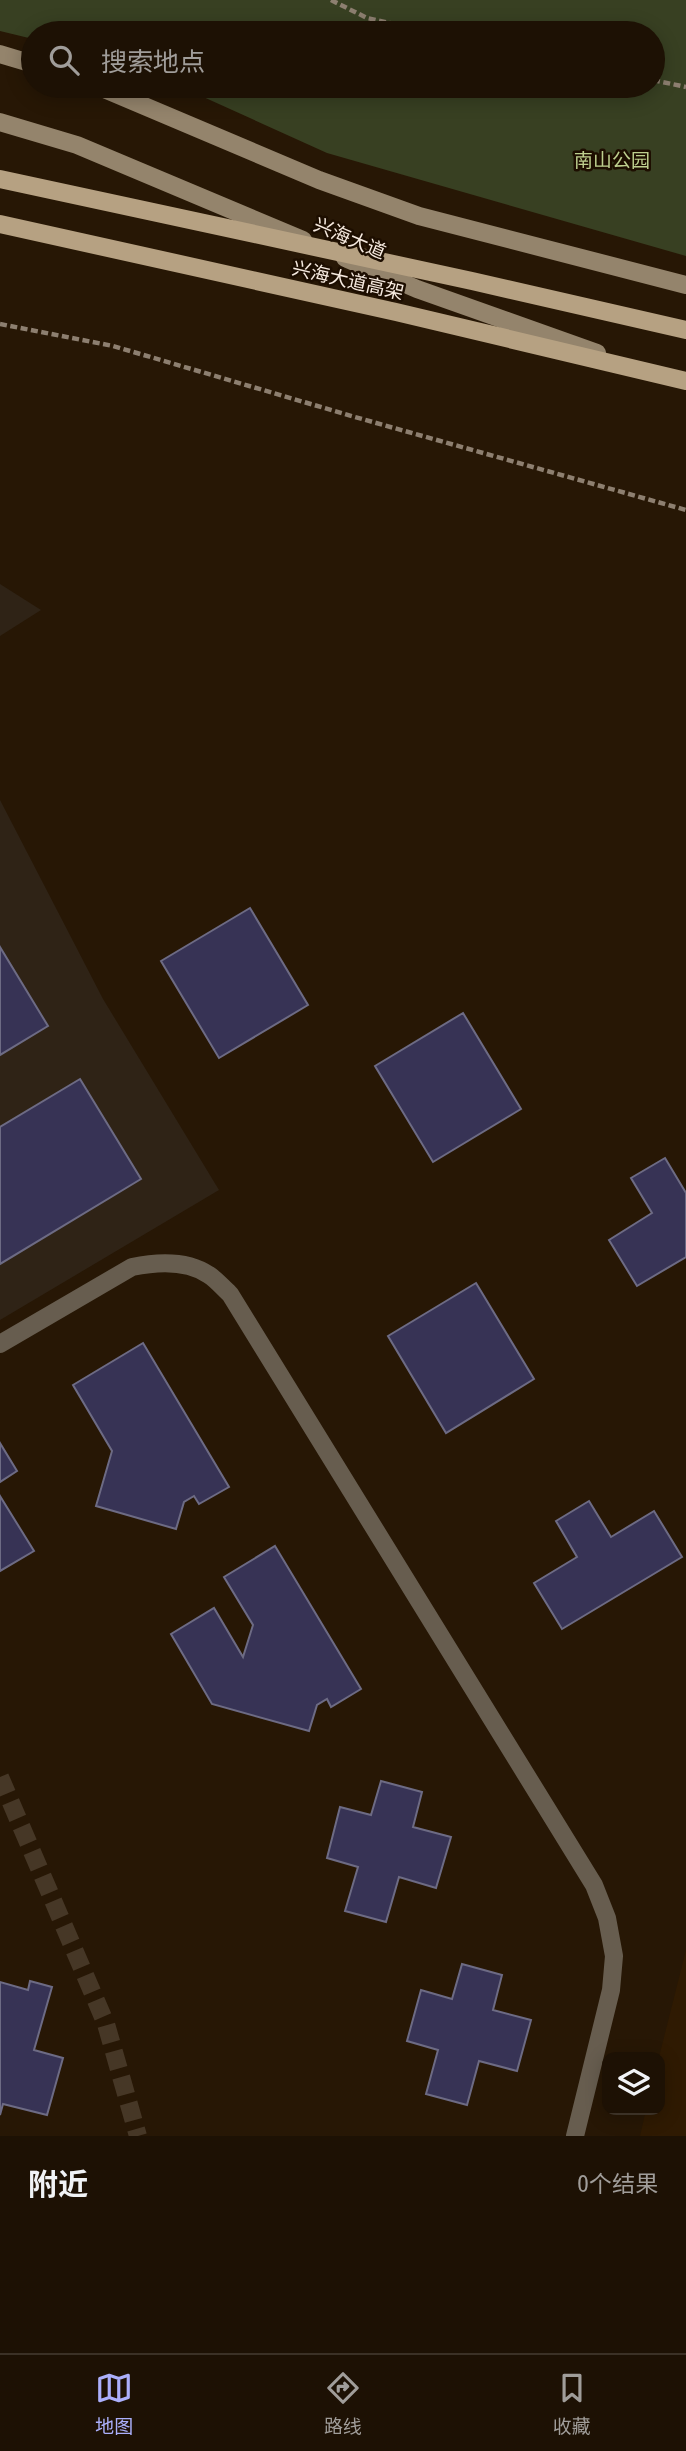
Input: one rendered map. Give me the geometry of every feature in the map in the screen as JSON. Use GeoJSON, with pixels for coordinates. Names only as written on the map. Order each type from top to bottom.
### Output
{"type":"FeatureCollection","features":[{"type":"Feature","properties":{"kind":"main road","name":"兴海大道高架"},"geometry":{"type":"LineString","coordinates":[[0,179],[686,330]]}},
{"type":"Feature","properties":{"kind":"main road","name":"兴海大道高架"},"geometry":{"type":"LineString","coordinates":[[0,224],[396,312],[686,383]]}},
{"type":"Feature","properties":{"kind":"street"},"geometry":{"type":"LineString","coordinates":[[0,54],[21,60]]}},
{"type":"Feature","properties":{"kind":"street"},"geometry":{"type":"LineString","coordinates":[[125,98],[318,180],[419,216],[686,285]]}},
{"type":"Feature","properties":{"kind":"street","name":"兴海大道"},"geometry":{"type":"LineString","coordinates":[[0,122],[77,145],[417,289],[686,383]]}},
{"type":"Feature","properties":{"kind":"street"},"geometry":{"type":"LineString","coordinates":[[0,1344],[132,1267],[154,1263],[177,1264],[208,1273],[230,1294],[594,1885],[607,1918],[614,1956],[611,1990],[575,2136]]}},
{"type":"Feature","properties":{"kind":"path"},"geometry":{"type":"LineString","coordinates":[[331,0],[367,18],[381,21]]}},
{"type":"Feature","properties":{"kind":"path"},"geometry":{"type":"LineString","coordinates":[[665,83],[686,87]]}},
{"type":"Feature","properties":{"kind":"path"},"geometry":{"type":"LineString","coordinates":[[0,324],[113,346],[686,510]]}},
{"type":"Feature","properties":{"kind":"shaded area"},"geometry":{"type":"Polygon","coordinates":[[[0,584],[41,610],[0,636],[0,584]]]}},
{"type":"Feature","properties":{"kind":"shaded area"},"geometry":{"type":"Polygon","coordinates":[[[0,800],[103,999],[219,1190],[0,1320],[0,800]]]}},
{"type":"Feature","properties":{"kind":"shaded area"},"geometry":{"type":"Polygon","coordinates":[[[686,1950],[686,2136],[640,2136],[645,2115],[665,2115],[665,2052],[660,2052],[686,1950]]]}},
{"type":"Feature","properties":{"kind":"green space","name":"南山公园"},"geometry":{"type":"Polygon","coordinates":[[[0,0],[686,0],[686,256],[327,153],[206,98],[665,98],[665,21],[21,21],[21,36],[0,31],[0,0]]]}},
{"type":"Feature","properties":{"kind":"building"},"geometry":{"type":"Polygon","coordinates":[[[250,908],[308,1005],[219,1058],[161,961],[250,908]]]}},
{"type":"Feature","properties":{"kind":"building"},"geometry":{"type":"Polygon","coordinates":[[[0,947],[48,1026],[0,1055],[0,947]]]}},
{"type":"Feature","properties":{"kind":"building"},"geometry":{"type":"Polygon","coordinates":[[[463,1013],[521,1109],[433,1162],[375,1066],[463,1013]]]}},
{"type":"Feature","properties":{"kind":"building"},"geometry":{"type":"Polygon","coordinates":[[[80,1079],[141,1179],[0,1264],[0,1127],[80,1079]]]}},
{"type":"Feature","properties":{"kind":"building"},"geometry":{"type":"Polygon","coordinates":[[[665,1158],[686,1193],[686,1257],[637,1286],[609,1240],[652,1213],[631,1178],[665,1158]]]}},
{"type":"Feature","properties":{"kind":"building"},"geometry":{"type":"Polygon","coordinates":[[[476,1283],[534,1379],[446,1433],[388,1336],[476,1283]]]}},
{"type":"Feature","properties":{"kind":"building"},"geometry":{"type":"Polygon","coordinates":[[[143,1343],[229,1487],[199,1504],[194,1496],[184,1502],[176,1529],[96,1506],[112,1451],[73,1385],[143,1343]]]}},
{"type":"Feature","properties":{"kind":"building"},"geometry":{"type":"Polygon","coordinates":[[[0,1443],[17,1471],[0,1482],[0,1443]]]}},
{"type":"Feature","properties":{"kind":"building"},"geometry":{"type":"Polygon","coordinates":[[[0,1496],[34,1551],[0,1571],[0,1496]]]}},
{"type":"Feature","properties":{"kind":"building"},"geometry":{"type":"Polygon","coordinates":[[[589,1501],[611,1537],[654,1511],[682,1557],[562,1629],[534,1583],[577,1557],[556,1521],[589,1501]]]}},
{"type":"Feature","properties":{"kind":"building"},"geometry":{"type":"Polygon","coordinates":[[[275,1546],[361,1689],[331,1707],[327,1699],[317,1705],[309,1731],[212,1704],[171,1634],[214,1608],[243,1657],[253,1625],[224,1577],[275,1546]]]}},
{"type":"Feature","properties":{"kind":"building"},"geometry":{"type":"Polygon","coordinates":[[[381,1781],[422,1792],[413,1827],[451,1837],[436,1888],[399,1877],[386,1922],[345,1911],[358,1867],[327,1858],[340,1807],[371,1815],[381,1781]]]}},
{"type":"Feature","properties":{"kind":"building"},"geometry":{"type":"Polygon","coordinates":[[[462,1964],[502,1975],[493,2010],[531,2020],[517,2071],[479,2061],[467,2105],[426,2094],[438,2050],[407,2041],[421,1990],[452,1999],[462,1964]]]}},
{"type":"Feature","properties":{"kind":"building"},"geometry":{"type":"Polygon","coordinates":[[[30,1981],[52,1987],[34,2050],[63,2058],[47,2115],[3,2104],[0,2115],[0,1982],[28,1990],[30,1981]]]}},
{"type":"Feature","properties":{"kind":"tunnel"},"geometry":{"type":"LineString","coordinates":[[0,1777],[106,2024],[138,2136]]}}]}
